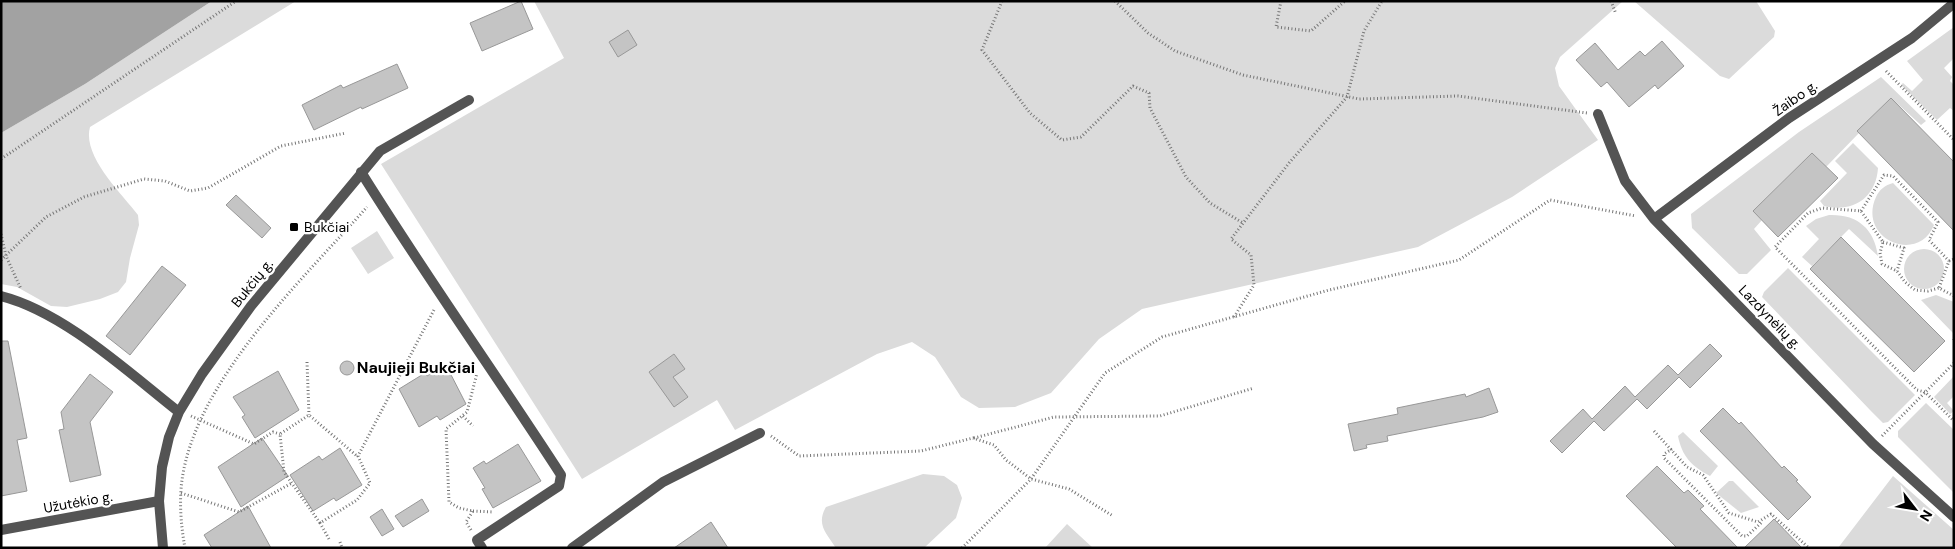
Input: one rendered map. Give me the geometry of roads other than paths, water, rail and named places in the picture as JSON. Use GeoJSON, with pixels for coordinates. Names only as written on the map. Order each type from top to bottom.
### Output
{"type":"FeatureCollection","features":[{"type":"Feature","properties":{"kind":"street","name":"Žaibo g."},"geometry":{"type":"LineString","coordinates":[[1654,219],[1789,118],[1912,38],[1954,3]]}},
{"type":"Feature","properties":{"kind":"street","name":"Bukčių g."},"geometry":{"type":"LineString","coordinates":[[163,548],[159,501],[169,437],[179,412],[202,374],[251,306],[380,151],[469,100]]}},
{"type":"Feature","properties":{"kind":"street","name":"Lazdynėlių g."},"geometry":{"type":"LineString","coordinates":[[1598,114],[1624,181],[1654,219],[1873,444],[1954,517]]}},
{"type":"Feature","properties":{"kind":"street"},"geometry":{"type":"LineString","coordinates":[[361,172],[441,296],[561,475],[561,482],[480,544]]}},
{"type":"Feature","properties":{"kind":"street"},"geometry":{"type":"LineString","coordinates":[[1,296],[41,311],[78,335],[179,412]]}},
{"type":"Feature","properties":{"kind":"street"},"geometry":{"type":"LineString","coordinates":[[572,548],[663,482],[760,433]]}},
{"type":"Feature","properties":{"kind":"street","name":"Užutėkio g."},"geometry":{"type":"LineString","coordinates":[[1,530],[159,501]]}},
{"type":"Feature","properties":{"kind":"place","name":"Bukčiai"},"geometry":{"type":"Point","coordinates":[294,227]}},
{"type":"Feature","properties":{"kind":"district","name":"Naujieji Bukčiai"},"geometry":{"type":"Point","coordinates":[416,367]}}]}
